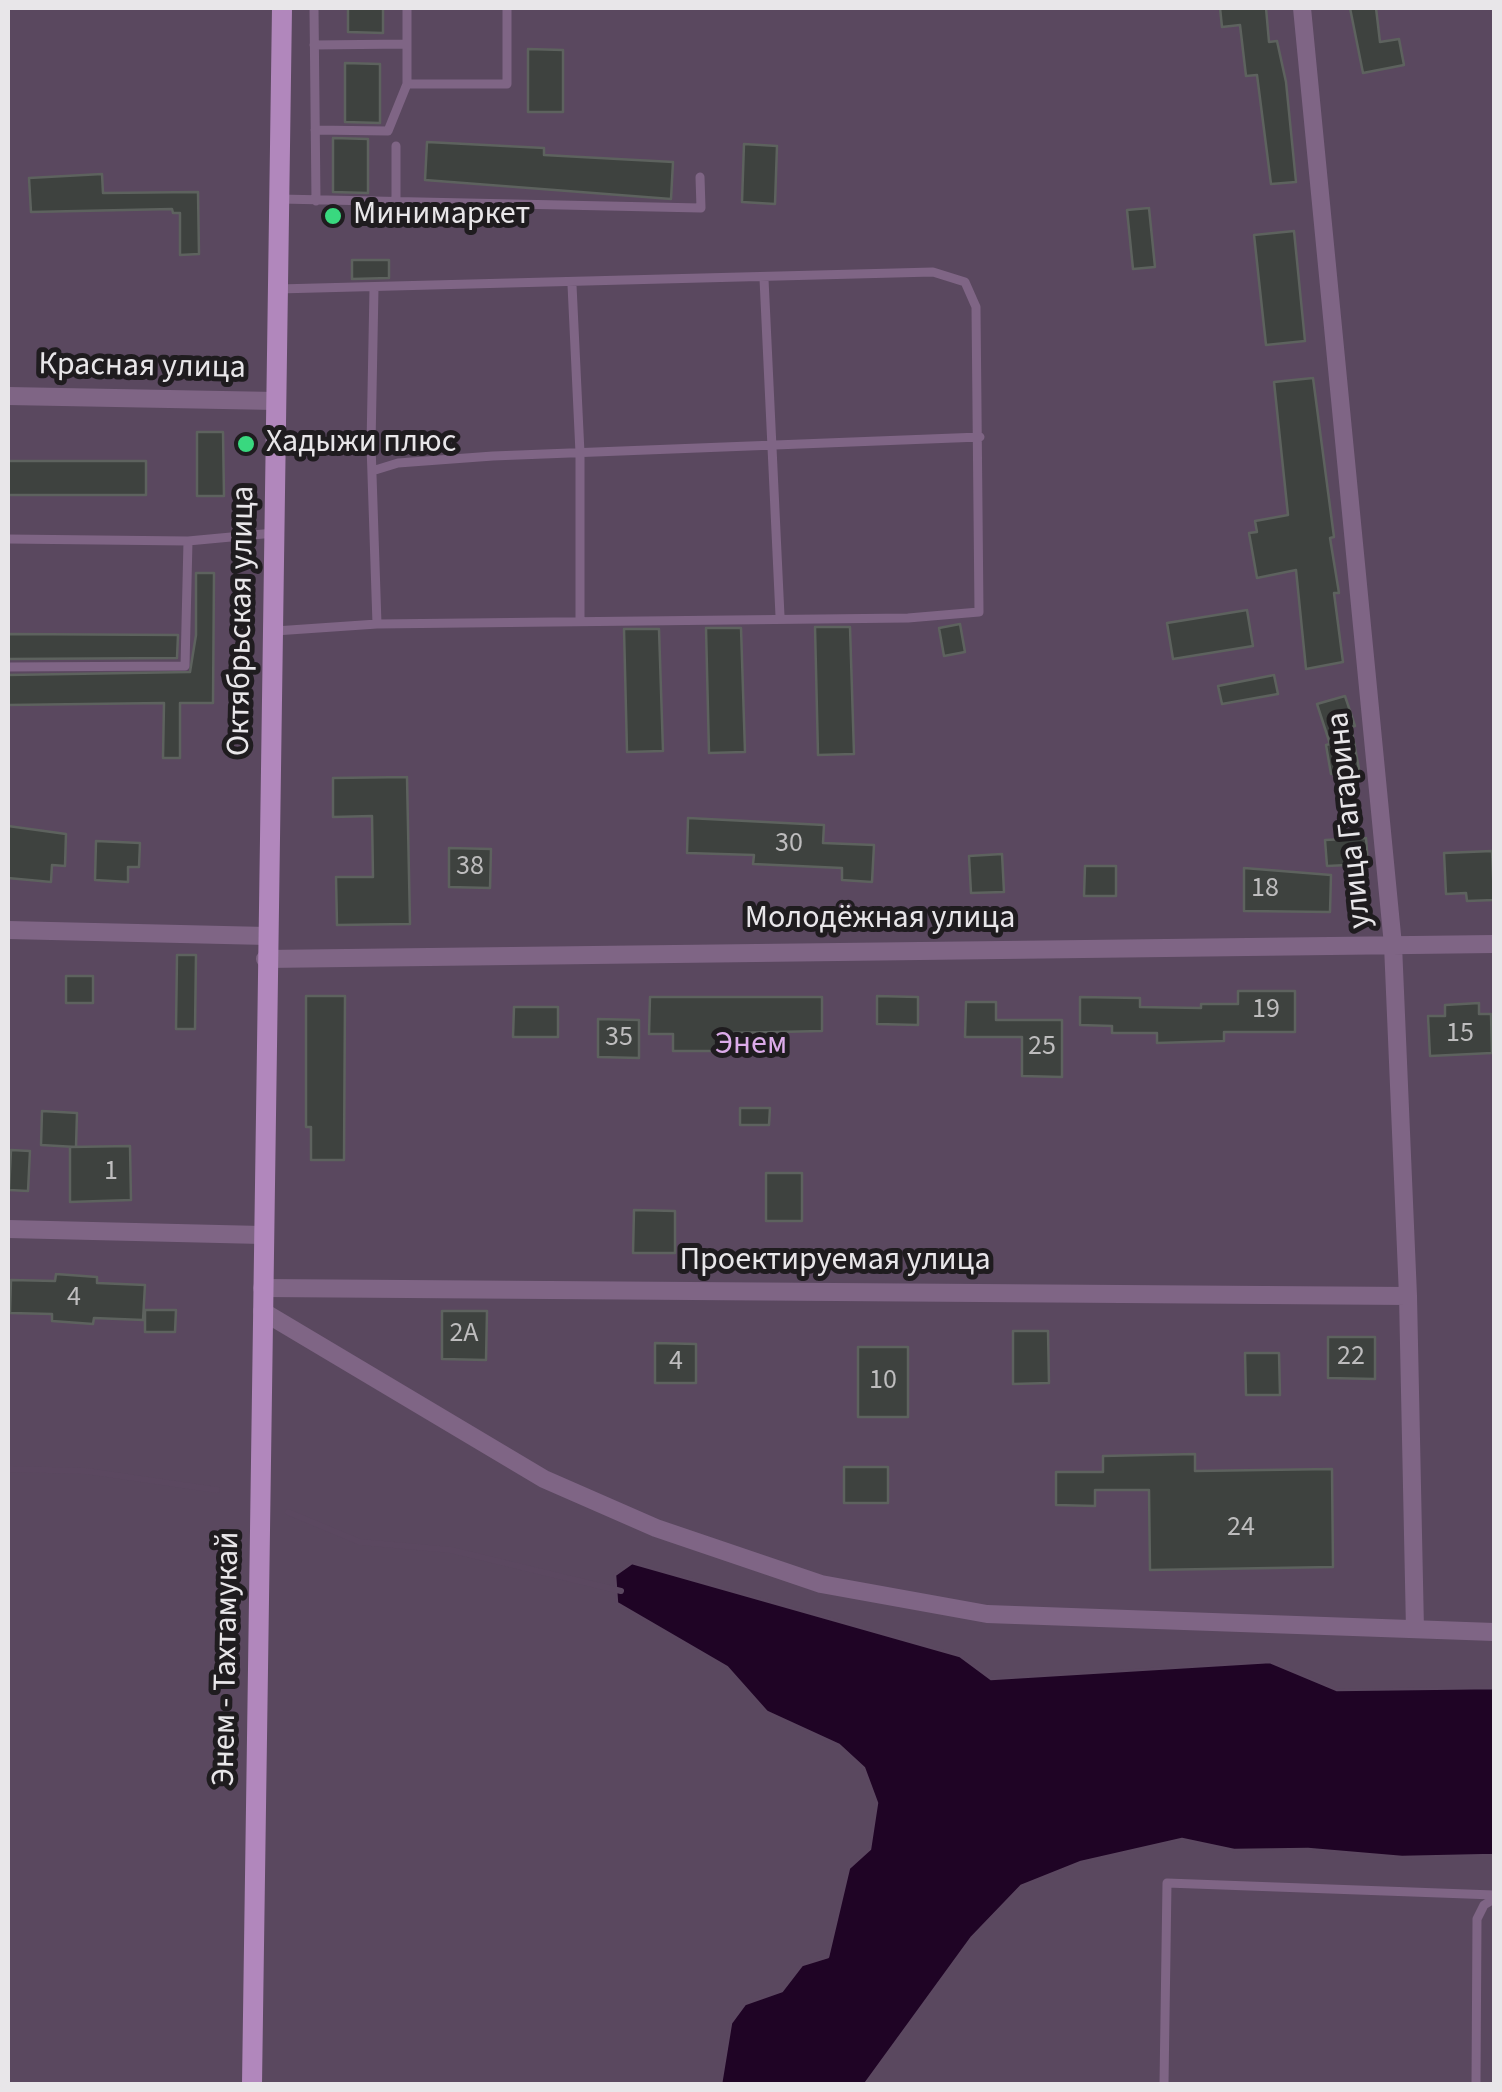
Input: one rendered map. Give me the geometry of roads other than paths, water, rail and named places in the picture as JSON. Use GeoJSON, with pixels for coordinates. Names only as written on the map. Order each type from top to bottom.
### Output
{"type":"FeatureCollection","features":[{"type":"Feature","properties":{"kind":"main road","name":"Октябрьская улица"},"geometry":{"type":"LineString","coordinates":[[262,1235],[275,631],[282,8]]}},
{"type":"Feature","properties":{"kind":"main road","name":"Энем - Тахтамукай"},"geometry":{"type":"LineString","coordinates":[[252,2084],[262,1235]]}},
{"type":"Feature","properties":{"kind":"street","name":"улица Гагарина"},"geometry":{"type":"LineString","coordinates":[[1302,8],[1393,945],[1408,1296],[1415,1629]]}},
{"type":"Feature","properties":{"kind":"street","name":"Красная улица"},"geometry":{"type":"LineString","coordinates":[[8,396],[276,401]]}},
{"type":"Feature","properties":{"kind":"street"},"geometry":{"type":"LineString","coordinates":[[8,930],[267,936]]}},
{"type":"Feature","properties":{"kind":"street","name":"Молодёжная улица"},"geometry":{"type":"LineString","coordinates":[[265,959],[1494,944]]}},
{"type":"Feature","properties":{"kind":"street"},"geometry":{"type":"LineString","coordinates":[[8,1229],[262,1235]]}},
{"type":"Feature","properties":{"kind":"street","name":"Проектируемая улица"},"geometry":{"type":"LineString","coordinates":[[262,1288],[1408,1296]]}},
{"type":"Feature","properties":{"kind":"street"},"geometry":{"type":"LineString","coordinates":[[262,1311],[544,1479],[656,1528],[821,1584],[986,1614],[1494,1632]]}},
{"type":"Feature","properties":{"kind":"lane"},"geometry":{"type":"LineString","coordinates":[[314,8],[316,201]]}},
{"type":"Feature","properties":{"kind":"lane"},"geometry":{"type":"LineString","coordinates":[[315,130],[388,131],[407,84],[407,8]]}},
{"type":"Feature","properties":{"kind":"lane"},"geometry":{"type":"LineString","coordinates":[[407,84],[507,84],[507,8]]}},
{"type":"Feature","properties":{"kind":"lane"},"geometry":{"type":"LineString","coordinates":[[314,45],[407,44]]}},
{"type":"Feature","properties":{"kind":"lane"},"geometry":{"type":"LineString","coordinates":[[396,146],[396,202]]}},
{"type":"Feature","properties":{"kind":"lane"},"geometry":{"type":"LineString","coordinates":[[280,199],[701,208],[700,177]]}},
{"type":"Feature","properties":{"kind":"lane"},"geometry":{"type":"LineString","coordinates":[[275,631],[377,624],[780,616],[908,618],[978,612],[980,437],[976,307],[965,282],[934,272],[278,290]]}},
{"type":"Feature","properties":{"kind":"lane"},"geometry":{"type":"LineString","coordinates":[[764,279],[780,616]]}},
{"type":"Feature","properties":{"kind":"lane"},"geometry":{"type":"LineString","coordinates":[[572,284],[580,453],[580,620]]}},
{"type":"Feature","properties":{"kind":"lane"},"geometry":{"type":"LineString","coordinates":[[374,288],[372,471],[377,624]]}},
{"type":"Feature","properties":{"kind":"lane"},"geometry":{"type":"LineString","coordinates":[[372,471],[398,463],[980,437]]}},
{"type":"Feature","properties":{"kind":"lane"},"geometry":{"type":"LineString","coordinates":[[8,539],[188,541],[275,533]]}},
{"type":"Feature","properties":{"kind":"lane"},"geometry":{"type":"LineString","coordinates":[[8,667],[185,666],[188,541]]}},
{"type":"Feature","properties":{"kind":"lane"},"geometry":{"type":"LineString","coordinates":[[1164,2084],[1167,1882],[1494,1897]]}},
{"type":"Feature","properties":{"kind":"lane"},"geometry":{"type":"LineString","coordinates":[[1476,2084],[1477,1919],[1484,1905],[1494,1897]]}},
{"type":"Feature","properties":{"kind":"waterway"},"geometry":{"type":"LineString","coordinates":[[8,1469],[86,1471],[217,1490]]}},
{"type":"Feature","properties":{"kind":"waterway"},"geometry":{"type":"LineString","coordinates":[[288,1512],[360,1542],[451,1550],[621,1591]]}},
{"type":"Feature","properties":{"kind":"place","name":"Минимаркет"},"geometry":{"type":"Point","coordinates":[333,216]}},
{"type":"Feature","properties":{"kind":"place","name":"Хадыжи плюс"},"geometry":{"type":"Point","coordinates":[246,444]}},
{"type":"Feature","properties":{"kind":"park label","name":"Энем"},"geometry":{"type":"Point","coordinates":[751,1046]}}]}
